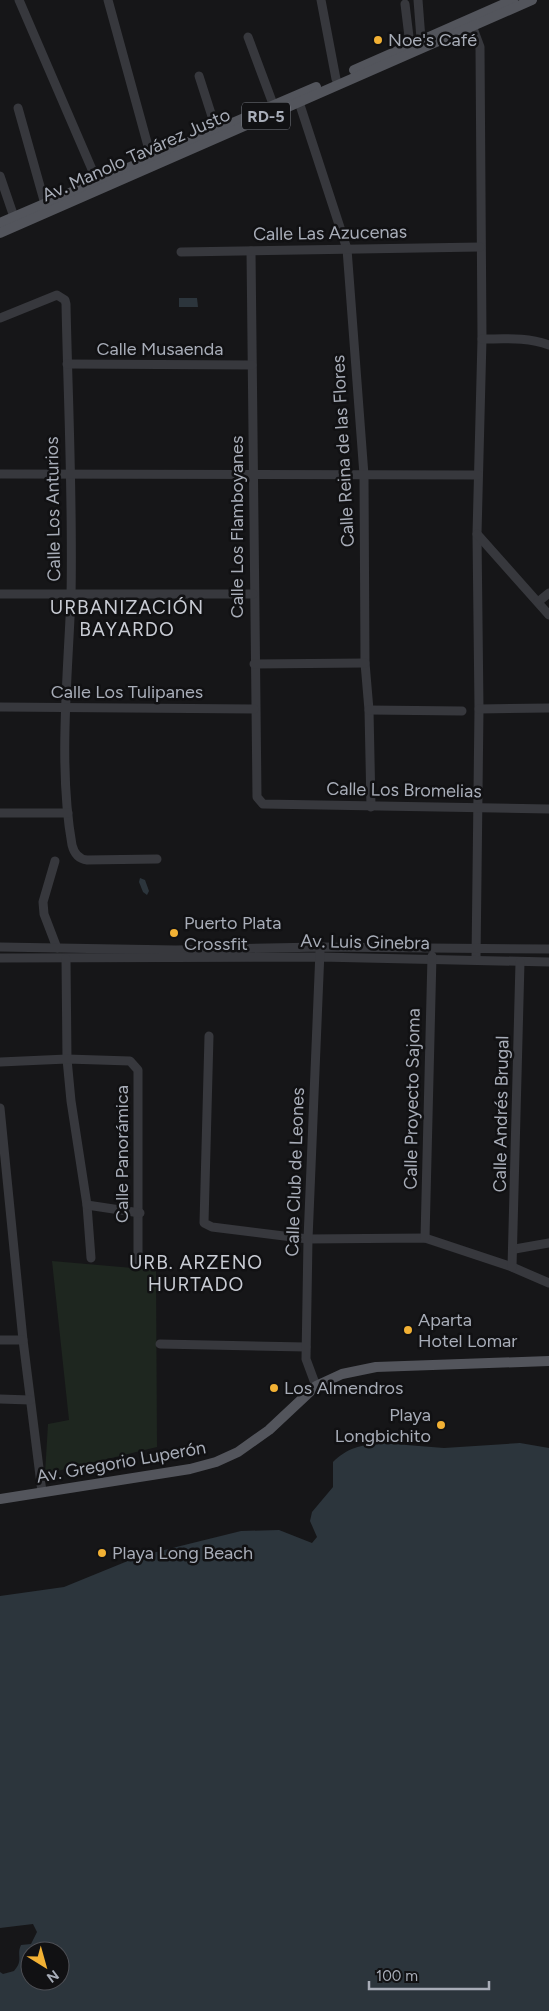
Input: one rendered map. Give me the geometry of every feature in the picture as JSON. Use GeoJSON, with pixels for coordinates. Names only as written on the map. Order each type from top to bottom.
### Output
{"type":"FeatureCollection","features":[{"type":"Feature","properties":{"kind":"main road","name":"Av. Manolo Tavárez Justo"},"geometry":{"type":"LineString","coordinates":[[0,232],[299,102],[471,23],[513,0]]}},
{"type":"Feature","properties":{"kind":"main road","name":"Av. Manolo Tavárez Justo"},"geometry":{"type":"LineString","coordinates":[[0,223],[336,79],[421,39],[532,0]]}},
{"type":"Feature","properties":{"kind":"main road","name":"Av. Gregorio Luperón"},"geometry":{"type":"LineString","coordinates":[[0,1499],[190,1469],[216,1462],[238,1452],[269,1430],[316,1386],[342,1374],[376,1367],[549,1361]]}},
{"type":"Feature","properties":{"kind":"street"},"geometry":{"type":"LineString","coordinates":[[18,0],[97,182]]}},
{"type":"Feature","properties":{"kind":"street"},"geometry":{"type":"LineString","coordinates":[[108,0],[152,157]]}},
{"type":"Feature","properties":{"kind":"street"},"geometry":{"type":"LineString","coordinates":[[321,0],[336,79]]}},
{"type":"Feature","properties":{"kind":"street"},"geometry":{"type":"LineString","coordinates":[[418,0],[421,39]]}},
{"type":"Feature","properties":{"kind":"street"},"geometry":{"type":"LineString","coordinates":[[405,4],[410,44]]}},
{"type":"Feature","properties":{"kind":"street"},"geometry":{"type":"LineString","coordinates":[[471,23],[480,47],[482,340],[477,534],[479,709],[476,960]]}},
{"type":"Feature","properties":{"kind":"street"},"geometry":{"type":"LineString","coordinates":[[248,37],[274,104]]}},
{"type":"Feature","properties":{"kind":"street"},"geometry":{"type":"LineString","coordinates":[[199,76],[216,129]]}},
{"type":"Feature","properties":{"kind":"street","name":"Calle Reina de las Flores"},"geometry":{"type":"LineString","coordinates":[[299,102],[348,249],[364,475],[365,663],[369,710],[371,807]]}},
{"type":"Feature","properties":{"kind":"street"},"geometry":{"type":"LineString","coordinates":[[18,108],[44,204]]}},
{"type":"Feature","properties":{"kind":"street"},"geometry":{"type":"LineString","coordinates":[[0,176],[14,217]]}},
{"type":"Feature","properties":{"kind":"street","name":"Calle Las Azucenas"},"geometry":{"type":"LineString","coordinates":[[181,252],[480,247]]}},
{"type":"Feature","properties":{"kind":"street","name":"Calle Los Flamboyanes"},"geometry":{"type":"LineString","coordinates":[[251,251],[254,709],[257,797],[259,802]]}},
{"type":"Feature","properties":{"kind":"street","name":"Calle Los Anturios"},"geometry":{"type":"LineString","coordinates":[[0,318],[53,296],[61,296],[66,304],[71,594],[66,708],[68,813],[74,852],[82,859],[157,859]]}},
{"type":"Feature","properties":{"kind":"street"},"geometry":{"type":"LineString","coordinates":[[482,340],[537,340],[549,345]]}},
{"type":"Feature","properties":{"kind":"street","name":"Calle Musaenda"},"geometry":{"type":"LineString","coordinates":[[67,364],[252,365]]}},
{"type":"Feature","properties":{"kind":"street"},"geometry":{"type":"LineString","coordinates":[[0,474],[478,475]]}},
{"type":"Feature","properties":{"kind":"street"},"geometry":{"type":"LineString","coordinates":[[477,534],[549,615]]}},
{"type":"Feature","properties":{"kind":"street"},"geometry":{"type":"LineString","coordinates":[[538,602],[549,593]]}},
{"type":"Feature","properties":{"kind":"street"},"geometry":{"type":"LineString","coordinates":[[0,594],[253,594]]}},
{"type":"Feature","properties":{"kind":"street"},"geometry":{"type":"LineString","coordinates":[[254,664],[365,663]]}},
{"type":"Feature","properties":{"kind":"street","name":"Calle Los Tulipanes"},"geometry":{"type":"LineString","coordinates":[[0,707],[254,709]]}},
{"type":"Feature","properties":{"kind":"street"},"geometry":{"type":"LineString","coordinates":[[479,709],[549,708]]}},
{"type":"Feature","properties":{"kind":"street"},"geometry":{"type":"LineString","coordinates":[[369,710],[462,711]]}},
{"type":"Feature","properties":{"kind":"street","name":"Calle Los Bromelias"},"geometry":{"type":"LineString","coordinates":[[259,802],[263,804],[371,807],[549,809]]}},
{"type":"Feature","properties":{"kind":"street"},"geometry":{"type":"LineString","coordinates":[[0,813],[68,813]]}},
{"type":"Feature","properties":{"kind":"street"},"geometry":{"type":"LineString","coordinates":[[54,861],[43,902],[44,914],[57,948]]}},
{"type":"Feature","properties":{"kind":"street","name":"Av. Luis Ginebra"},"geometry":{"type":"LineString","coordinates":[[0,947],[320,952],[432,960],[549,962]]}},
{"type":"Feature","properties":{"kind":"street","name":"Av. Luis Ginebra"},"geometry":{"type":"LineString","coordinates":[[0,958],[66,959],[477,947],[549,949]]}},
{"type":"Feature","properties":{"kind":"street","name":"Calle Proyecto Sajoma"},"geometry":{"type":"LineString","coordinates":[[425,1238],[432,960],[434,948]]}},
{"type":"Feature","properties":{"kind":"street","name":"Calle Club de Leones"},"geometry":{"type":"LineString","coordinates":[[316,1386],[306,1359],[306,1347],[308,1239],[320,952]]}},
{"type":"Feature","properties":{"kind":"street"},"geometry":{"type":"LineString","coordinates":[[66,959],[67,1059],[71,1101],[87,1205],[91,1258]]}},
{"type":"Feature","properties":{"kind":"street","name":"Calle Andrés Brugal"},"geometry":{"type":"LineString","coordinates":[[512,1267],[515,1249],[520,962]]}},
{"type":"Feature","properties":{"kind":"street"},"geometry":{"type":"LineString","coordinates":[[209,1036],[204,1224],[212,1227],[308,1239],[425,1238],[512,1267],[549,1283]]}},
{"type":"Feature","properties":{"kind":"street","name":"Calle Panorámica"},"geometry":{"type":"LineString","coordinates":[[0,1062],[67,1059],[130,1061],[138,1070],[140,1213],[138,1260]]}},
{"type":"Feature","properties":{"kind":"street"},"geometry":{"type":"LineString","coordinates":[[0,1108],[23,1340],[42,1492]]}},
{"type":"Feature","properties":{"kind":"street"},"geometry":{"type":"LineString","coordinates":[[87,1205],[140,1213]]}},
{"type":"Feature","properties":{"kind":"street"},"geometry":{"type":"LineString","coordinates":[[515,1249],[549,1243]]}},
{"type":"Feature","properties":{"kind":"street"},"geometry":{"type":"LineString","coordinates":[[0,1340],[23,1340]]}},
{"type":"Feature","properties":{"kind":"street"},"geometry":{"type":"LineString","coordinates":[[160,1344],[306,1347]]}},
{"type":"Feature","properties":{"kind":"street"},"geometry":{"type":"LineString","coordinates":[[0,1399],[30,1400]]}},
{"type":"Feature","properties":{"kind":"shaded area"},"geometry":{"type":"Polygon","coordinates":[[[179,298],[197,298],[198,307],[179,307],[179,298]]]}},
{"type":"Feature","properties":{"kind":"shaded area"},"geometry":{"type":"Polygon","coordinates":[[[140,878],[145,880],[149,891],[147,895],[143,892],[139,882],[140,878]]]}},
{"type":"Feature","properties":{"kind":"shaded area"},"geometry":{"type":"Polygon","coordinates":[[[52,1261],[156,1270],[157,1447],[45,1474],[48,1424],[69,1420],[52,1261]]]}},
{"type":"Feature","properties":{"kind":"shaded area"},"geometry":{"type":"Polygon","coordinates":[[[381,1443],[444,1448],[520,1443],[549,1448],[549,2011],[0,2011],[0,1972],[3,1974],[14,1971],[19,1964],[20,1948],[20,1991],[70,1991],[70,1941],[32,1941],[37,1932],[33,1924],[0,1928],[0,1596],[64,1587],[140,1556],[241,1531],[279,1530],[312,1543],[317,1537],[310,1521],[312,1512],[333,1487],[333,1462],[349,1450],[381,1443]]]}},
{"type":"Feature","properties":{"kind":"place","name":"Noe's Café"},"geometry":{"type":"Point","coordinates":[378,40]}},
{"type":"Feature","properties":{"kind":"place","name":"Puerto Plata Crossfit"},"geometry":{"type":"Point","coordinates":[174,933]}},
{"type":"Feature","properties":{"kind":"place","name":"Aparta Hotel Lomar"},"geometry":{"type":"Point","coordinates":[408,1330]}},
{"type":"Feature","properties":{"kind":"place","name":"Los Almendros"},"geometry":{"type":"Point","coordinates":[274,1388]}},
{"type":"Feature","properties":{"kind":"place","name":"Playa Longbichito"},"geometry":{"type":"Point","coordinates":[441,1425]}},
{"type":"Feature","properties":{"kind":"place","name":"Playa Long Beach"},"geometry":{"type":"Point","coordinates":[102,1553]}},
{"type":"Feature","properties":{"kind":"district","name":"URBANIZACIÓN BAYARDO"},"geometry":{"type":"Point","coordinates":[127,618]}},
{"type":"Feature","properties":{"kind":"district","name":"URB. ARZENO HURTADO"},"geometry":{"type":"Point","coordinates":[196,1273]}}]}
